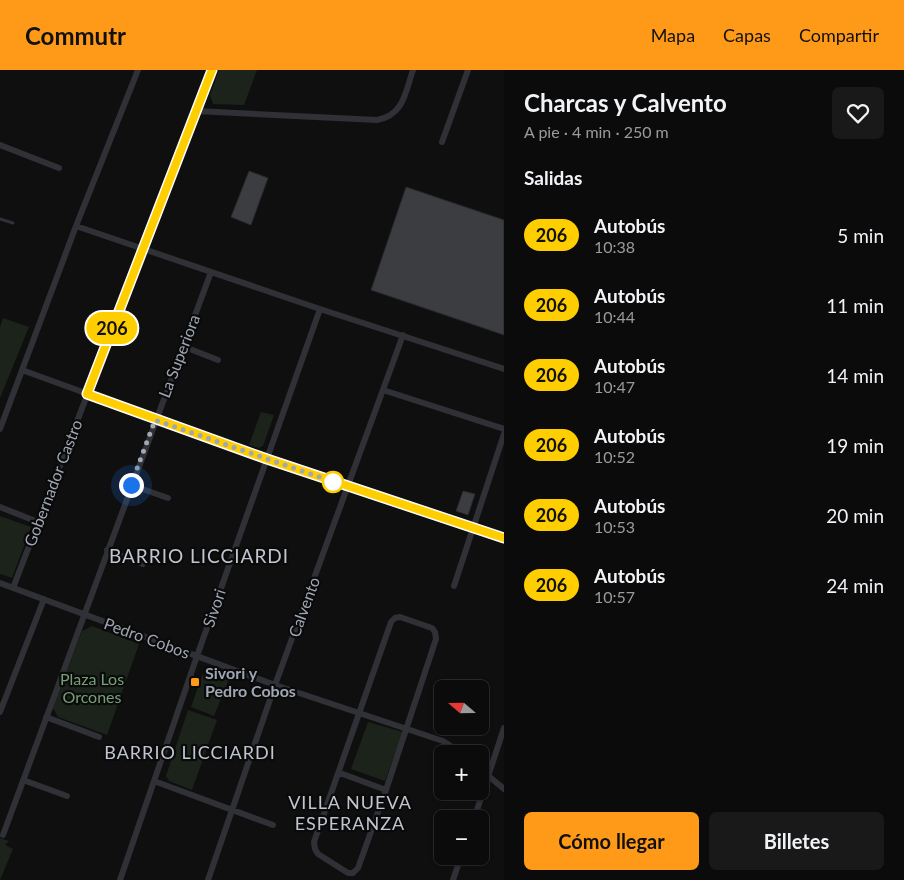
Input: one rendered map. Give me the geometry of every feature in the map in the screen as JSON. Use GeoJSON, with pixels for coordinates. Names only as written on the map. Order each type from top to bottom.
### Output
{"type":"FeatureCollection","features":[{"type":"Feature","properties":{"kind":"street"},"geometry":{"type":"LineString","coordinates":[[0,429],[76,226],[138,70]]}},
{"type":"Feature","properties":{"kind":"street","name":"Gobernador Castro"},"geometry":{"type":"LineString","coordinates":[[13,588],[142,248],[212,70]]}},
{"type":"Feature","properties":{"kind":"street"},"geometry":{"type":"LineString","coordinates":[[196,111],[377,120],[391,116],[398,110],[413,70]]}},
{"type":"Feature","properties":{"kind":"street"},"geometry":{"type":"LineString","coordinates":[[442,142],[468,70]]}},
{"type":"Feature","properties":{"kind":"street"},"geometry":{"type":"LineString","coordinates":[[0,145],[60,168]]}},
{"type":"Feature","properties":{"kind":"street"},"geometry":{"type":"LineString","coordinates":[[76,226],[504,369]]}},
{"type":"Feature","properties":{"kind":"street","name":"La Superiora"},"geometry":{"type":"LineString","coordinates":[[3,835],[210,272]]}},
{"type":"Feature","properties":{"kind":"street","name":"Sivori"},"geometry":{"type":"LineString","coordinates":[[120,880],[320,309]]}},
{"type":"Feature","properties":{"kind":"street","name":"Calvento"},"geometry":{"type":"LineString","coordinates":[[208,880],[275,685],[403,335]]}},
{"type":"Feature","properties":{"kind":"street"},"geometry":{"type":"LineString","coordinates":[[182,346],[218,360]]}},
{"type":"Feature","properties":{"kind":"street"},"geometry":{"type":"LineString","coordinates":[[22,370],[155,420],[348,487],[504,538]]}},
{"type":"Feature","properties":{"kind":"street"},"geometry":{"type":"LineString","coordinates":[[383,390],[504,429]]}},
{"type":"Feature","properties":{"kind":"street"},"geometry":{"type":"LineString","coordinates":[[454,586],[504,434]]}},
{"type":"Feature","properties":{"kind":"street"},"geometry":{"type":"LineString","coordinates":[[131,485],[168,498]]}},
{"type":"Feature","properties":{"kind":"street"},"geometry":{"type":"LineString","coordinates":[[0,506],[38,522]]}},
{"type":"Feature","properties":{"kind":"street"},"geometry":{"type":"LineString","coordinates":[[108,550],[143,564]]}},
{"type":"Feature","properties":{"kind":"street","name":"Pedro Cobos"},"geometry":{"type":"LineString","coordinates":[[0,583],[275,685],[443,741],[449,745]]}},
{"type":"Feature","properties":{"kind":"street"},"geometry":{"type":"LineString","coordinates":[[0,712],[44,599]]}},
{"type":"Feature","properties":{"kind":"street"},"geometry":{"type":"LineString","coordinates":[[400,617],[432,628],[436,638],[386,790],[358,868],[353,873],[343,871],[318,854],[314,842],[360,713],[395,618],[400,617]]}},
{"type":"Feature","properties":{"kind":"street"},"geometry":{"type":"LineString","coordinates":[[46,718],[99,737]]}},
{"type":"Feature","properties":{"kind":"street"},"geometry":{"type":"LineString","coordinates":[[489,772],[504,728]]}},
{"type":"Feature","properties":{"kind":"street"},"geometry":{"type":"LineString","coordinates":[[340,773],[386,790]]}},
{"type":"Feature","properties":{"kind":"street"},"geometry":{"type":"LineString","coordinates":[[489,776],[504,789]]}},
{"type":"Feature","properties":{"kind":"street"},"geometry":{"type":"LineString","coordinates":[[23,780],[67,796]]}},
{"type":"Feature","properties":{"kind":"street"},"geometry":{"type":"LineString","coordinates":[[154,781],[273,825]]}},
{"type":"Feature","properties":{"kind":"street"},"geometry":{"type":"LineString","coordinates":[[453,880],[458,865]]}},
{"type":"Feature","properties":{"kind":"lane"},"geometry":{"type":"LineString","coordinates":[[0,218],[13,223]]}},
{"type":"Feature","properties":{"kind":"green space"},"geometry":{"type":"Polygon","coordinates":[[[219,70],[257,70],[244,105],[213,104],[210,95],[219,70]]]}},
{"type":"Feature","properties":{"kind":"green space"},"geometry":{"type":"Polygon","coordinates":[[[3,318],[29,327],[0,398],[0,327],[3,318]]]}},
{"type":"Feature","properties":{"kind":"green space"},"geometry":{"type":"Polygon","coordinates":[[[261,412],[274,415],[263,446],[259,448],[249,445],[261,412]]]}},
{"type":"Feature","properties":{"kind":"green space"},"geometry":{"type":"Polygon","coordinates":[[[0,516],[31,527],[12,578],[0,574],[0,516]]]}},
{"type":"Feature","properties":{"kind":"green space","name":"Plaza Los Orcones"},"geometry":{"type":"Polygon","coordinates":[[[92,626],[139,644],[107,735],[58,717],[53,708],[82,631],[92,626]]]}},
{"type":"Feature","properties":{"kind":"green space"},"geometry":{"type":"Polygon","coordinates":[[[208,671],[229,679],[214,716],[191,707],[202,676],[208,671]]]}},
{"type":"Feature","properties":{"kind":"green space"},"geometry":{"type":"Polygon","coordinates":[[[188,710],[217,720],[192,790],[169,781],[166,776],[188,710]]]}},
{"type":"Feature","properties":{"kind":"green space"},"geometry":{"type":"Polygon","coordinates":[[[368,722],[403,732],[385,781],[351,769],[368,722]]]}},
{"type":"Feature","properties":{"kind":"green space"},"geometry":{"type":"Polygon","coordinates":[[[0,838],[9,841],[5,845],[13,849],[0,880],[0,838]]]}},
{"type":"Feature","properties":{"kind":"building"},"geometry":{"type":"Polygon","coordinates":[[[249,171],[268,178],[251,225],[231,217],[249,171]]]}},
{"type":"Feature","properties":{"kind":"building"},"geometry":{"type":"Polygon","coordinates":[[[406,187],[504,220],[504,335],[371,290],[406,187]]]}},
{"type":"Feature","properties":{"kind":"building"},"geometry":{"type":"Polygon","coordinates":[[[463,491],[475,494],[468,515],[456,511],[463,491]]]}},
{"type":"Feature","properties":{"kind":"bus line","name":"206"},"geometry":{"type":"LineString","coordinates":[[212,70],[87,394],[155,420],[348,487],[504,538]]}},
{"type":"Feature","properties":{"kind":"place","name":"Sivori y Pedro Cobos"},"geometry":{"type":"Point","coordinates":[195,682]}},
{"type":"Feature","properties":{"kind":"district","name":"BARRIO LICCIARDI"},"geometry":{"type":"Point","coordinates":[199,556]}},
{"type":"Feature","properties":{"kind":"district","name":"BARRIO LICCIARDI"},"geometry":{"type":"Point","coordinates":[190,753]}},
{"type":"Feature","properties":{"kind":"district","name":"VILLA NUEVA ESPERANZA"},"geometry":{"type":"Point","coordinates":[350,813]}},
{"type":"Feature","properties":{"kind":"route"},"geometry":{"type":"LineString","coordinates":[[131,485],[155,420],[333,482]]}}]}
